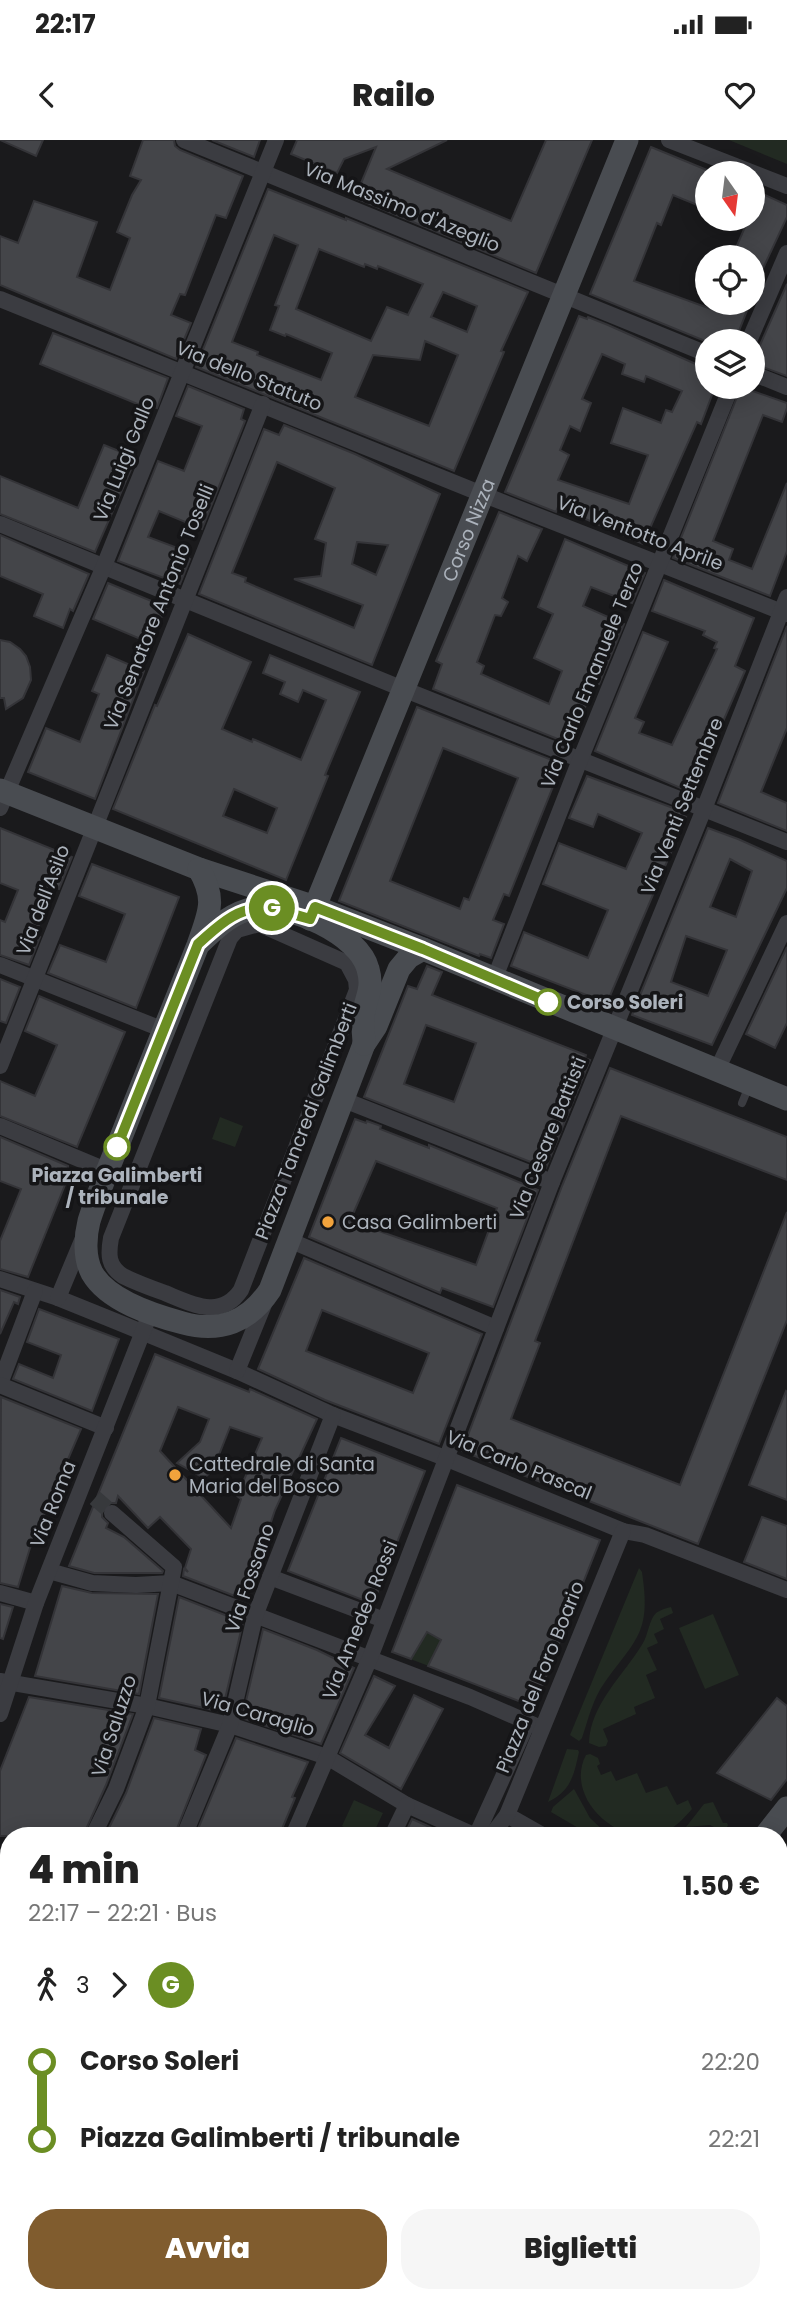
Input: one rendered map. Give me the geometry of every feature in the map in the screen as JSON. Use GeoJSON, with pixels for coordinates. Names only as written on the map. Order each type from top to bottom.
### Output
{"type":"FeatureCollection","features":[{"type":"Feature","properties":{"kind":"street","name":"Via Massimo d'Azeglio"},"geometry":{"type":"LineString","coordinates":[[184,140],[695,349]]}},
{"type":"Feature","properties":{"kind":"street","name":"Via Luigi Gallo"},"geometry":{"type":"LineString","coordinates":[[2,797],[104,566],[276,140]]}},
{"type":"Feature","properties":{"kind":"street","name":"Corso Nizza"},"geometry":{"type":"LineString","coordinates":[[313,913],[627,140]]}},
{"type":"Feature","properties":{"kind":"street"},"geometry":{"type":"LineString","coordinates":[[669,140],[787,186]]}},
{"type":"Feature","properties":{"kind":"street"},"geometry":{"type":"LineString","coordinates":[[755,329],[787,253]]}},
{"type":"Feature","properties":{"kind":"street","name":"Via dello Statuto"},"geometry":{"type":"LineString","coordinates":[[0,299],[482,494]]}},
{"type":"Feature","properties":{"kind":"street"},"geometry":{"type":"LineString","coordinates":[[765,378],[787,387]]}},
{"type":"Feature","properties":{"kind":"street","name":"Via Carlo Emanuele Terzo"},"geometry":{"type":"LineString","coordinates":[[494,980],[726,399]]}},
{"type":"Feature","properties":{"kind":"street","name":"Via Senatore Antonio Toselli"},"geometry":{"type":"LineString","coordinates":[[94,826],[263,404]]}},
{"type":"Feature","properties":{"kind":"street","name":"Via Ventotto Aprile"},"geometry":{"type":"LineString","coordinates":[[482,494],[785,608]]}},
{"type":"Feature","properties":{"kind":"street"},"geometry":{"type":"LineString","coordinates":[[0,524],[787,842]]}},
{"type":"Feature","properties":{"kind":"street","name":"Via Venti Settembre"},"geometry":{"type":"LineString","coordinates":[[614,1029],[785,608]]}},
{"type":"Feature","properties":{"kind":"street"},"geometry":{"type":"LineString","coordinates":[[2,797],[94,826],[199,869]]}},
{"type":"Feature","properties":{"kind":"street","name":"Via dell'Asilo"},"geometry":{"type":"LineString","coordinates":[[0,1066],[94,826]]}},
{"type":"Feature","properties":{"kind":"street","name":"Piazza Tancredi Galimberti"},"geometry":{"type":"LineString","coordinates":[[199,869],[313,913],[423,949]]}},
{"type":"Feature","properties":{"kind":"street","name":"Piazza Tancredi Galimberti"},"geometry":{"type":"LineString","coordinates":[[199,869],[208,885],[210,908],[58,1298],[147,1322],[202,1326],[237,1321],[252,1312],[270,1290]]}},
{"type":"Feature","properties":{"kind":"street","name":"Piazza Tancredi Galimberti"},"geometry":{"type":"LineString","coordinates":[[198,944],[220,923],[236,914],[256,908],[313,913],[345,936],[368,967],[371,988],[363,1015],[364,1044]]}},
{"type":"Feature","properties":{"kind":"street"},"geometry":{"type":"LineString","coordinates":[[717,1070],[787,923]]}},
{"type":"Feature","properties":{"kind":"street","name":"Piazza Tancredi Galimberti"},"geometry":{"type":"LineString","coordinates":[[258,924],[347,963],[356,980],[357,990],[241,1290],[235,1299],[219,1307],[191,1304],[124,1276],[110,1264],[108,1252],[111,1238],[230,938],[237,930],[258,924]]}},
{"type":"Feature","properties":{"kind":"street"},"geometry":{"type":"LineString","coordinates":[[423,949],[717,1070],[746,1093],[787,1099]]}},
{"type":"Feature","properties":{"kind":"street","name":"Piazza Tancredi Galimberti"},"geometry":{"type":"LineString","coordinates":[[89,1223],[86,1242],[91,1271],[100,1284],[147,1322],[237,1371],[364,1044],[376,1026],[399,969],[409,957],[423,949]]}},
{"type":"Feature","properties":{"kind":"street"},"geometry":{"type":"LineString","coordinates":[[0,965],[164,1030]]}},
{"type":"Feature","properties":{"kind":"street","name":"Via Cesare Battisti"},"geometry":{"type":"LineString","coordinates":[[445,1458],[614,1029]]}},
{"type":"Feature","properties":{"kind":"street"},"geometry":{"type":"LineString","coordinates":[[344,1100],[552,1182]]}},
{"type":"Feature","properties":{"kind":"street"},"geometry":{"type":"LineString","coordinates":[[0,1126],[108,1171]]}},
{"type":"Feature","properties":{"kind":"street"},"geometry":{"type":"LineString","coordinates":[[289,1240],[496,1328]]}},
{"type":"Feature","properties":{"kind":"street"},"geometry":{"type":"LineString","coordinates":[[0,1279],[58,1298]]}},
{"type":"Feature","properties":{"kind":"street"},"geometry":{"type":"LineString","coordinates":[[35,1291],[0,1384],[106,1428]]}},
{"type":"Feature","properties":{"kind":"street","name":"Via Roma"},"geometry":{"type":"LineString","coordinates":[[0,1714],[6,1682],[49,1572],[89,1492],[106,1428],[147,1322]]}},
{"type":"Feature","properties":{"kind":"street","name":"Via Carlo Pascal"},"geometry":{"type":"LineString","coordinates":[[237,1371],[332,1415],[623,1531],[645,1535],[787,1590]]}},
{"type":"Feature","properties":{"kind":"street","name":"Via Fossano"},"geometry":{"type":"LineString","coordinates":[[188,1827],[230,1725],[255,1616],[332,1415]]}},
{"type":"Feature","properties":{"kind":"street","name":"Via Amedeo Rossi"},"geometry":{"type":"LineString","coordinates":[[297,1827],[370,1658],[445,1458]]}},
{"type":"Feature","properties":{"kind":"street"},"geometry":{"type":"LineString","coordinates":[[112,1513],[174,1567],[171,1583]]}},
{"type":"Feature","properties":{"kind":"street","name":"Piazza del Foro Boario"},"geometry":{"type":"LineString","coordinates":[[481,1827],[535,1725],[623,1531]]}},
{"type":"Feature","properties":{"kind":"street"},"geometry":{"type":"LineString","coordinates":[[49,1572],[92,1583],[171,1583],[370,1658],[535,1725]]}},
{"type":"Feature","properties":{"kind":"street"},"geometry":{"type":"LineString","coordinates":[[270,1577],[384,1620]]}},
{"type":"Feature","properties":{"kind":"street","name":"Via Saluzzo"},"geometry":{"type":"LineString","coordinates":[[97,1827],[116,1789],[147,1706],[171,1583]]}},
{"type":"Feature","properties":{"kind":"street"},"geometry":{"type":"LineString","coordinates":[[0,1593],[36,1603]]}},
{"type":"Feature","properties":{"kind":"street","name":"Via Caraglio"},"geometry":{"type":"LineString","coordinates":[[6,1682],[147,1706],[230,1725],[327,1757],[407,1805],[456,1827]]}},
{"type":"Feature","properties":{"kind":"street","name":"Piazza del Foro Boario"},"geometry":{"type":"LineString","coordinates":[[498,1827],[507,1815],[535,1725]]}},
{"type":"Feature","properties":{"kind":"street"},"geometry":{"type":"LineString","coordinates":[[396,1827],[407,1805]]}},
{"type":"Feature","properties":{"kind":"street"},"geometry":{"type":"LineString","coordinates":[[772,1827],[787,1808]]}},
{"type":"Feature","properties":{"kind":"street"},"geometry":{"type":"LineString","coordinates":[[507,1815],[528,1827]]}},
{"type":"Feature","properties":{"kind":"shaded area"},"geometry":{"type":"Polygon","coordinates":[[[729,140],[787,140],[787,164],[729,140]]]}},
{"type":"Feature","properties":{"kind":"shaded area"},"geometry":{"type":"Polygon","coordinates":[[[220,1117],[243,1126],[235,1147],[212,1139],[220,1117]]]}},
{"type":"Feature","properties":{"kind":"shaded area"},"geometry":{"type":"Polygon","coordinates":[[[639,1568],[642,1572],[645,1608],[639,1633],[601,1688],[579,1741],[570,1735],[639,1568]]]}},
{"type":"Feature","properties":{"kind":"shaded area"},"geometry":{"type":"Polygon","coordinates":[[[671,1607],[673,1613],[660,1619],[664,1629],[654,1634],[658,1643],[647,1648],[657,1670],[646,1675],[655,1698],[634,1707],[636,1714],[603,1729],[608,1741],[606,1746],[599,1747],[589,1743],[595,1715],[609,1690],[643,1643],[656,1613],[671,1607]]]}},
{"type":"Feature","properties":{"kind":"shaded area"},"geometry":{"type":"Polygon","coordinates":[[[713,1614],[739,1675],[705,1689],[679,1628],[713,1614]]]}},
{"type":"Feature","properties":{"kind":"shaded area"},"geometry":{"type":"Polygon","coordinates":[[[405,1616],[460,1638],[447,1673],[392,1652],[405,1616]]]}},
{"type":"Feature","properties":{"kind":"shaded area"},"geometry":{"type":"Polygon","coordinates":[[[567,1749],[579,1752],[573,1775],[562,1793],[548,1802],[567,1749]]]}},
{"type":"Feature","properties":{"kind":"shaded area"},"geometry":{"type":"Polygon","coordinates":[[[586,1755],[598,1758],[600,1764],[597,1766],[601,1775],[611,1771],[616,1781],[637,1773],[646,1793],[667,1786],[677,1805],[688,1800],[692,1809],[673,1827],[614,1827],[589,1803],[582,1788],[581,1771],[586,1755]]]}},
{"type":"Feature","properties":{"kind":"shaded area"},"geometry":{"type":"Polygon","coordinates":[[[574,1789],[590,1818],[600,1827],[577,1827],[551,1812],[553,1807],[574,1789]]]}},
{"type":"Feature","properties":{"kind":"shaded area"},"geometry":{"type":"Polygon","coordinates":[[[354,1800],[383,1813],[376,1827],[342,1826],[354,1800]]]}},
{"type":"Feature","properties":{"kind":"shaded area"},"geometry":{"type":"Polygon","coordinates":[[[713,1802],[727,1827],[686,1827],[704,1804],[713,1802]]]}},
{"type":"Feature","properties":{"kind":"building"},"geometry":{"type":"Polygon","coordinates":[[[0,140],[43,140],[36,156],[0,140]]]}},
{"type":"Feature","properties":{"kind":"building"},"geometry":{"type":"Polygon","coordinates":[[[143,140],[174,140],[175,146],[180,150],[243,176],[226,218],[216,215],[185,295],[180,294],[171,315],[191,323],[176,359],[0,285],[0,236],[18,243],[34,201],[97,222],[77,277],[110,290],[130,238],[117,232],[141,180],[130,176],[143,140]]]}},
{"type":"Feature","properties":{"kind":"building"},"geometry":{"type":"Polygon","coordinates":[[[212,140],[260,140],[254,157],[212,140]]]}},
{"type":"Feature","properties":{"kind":"building"},"geometry":{"type":"Polygon","coordinates":[[[297,140],[447,140],[387,169],[511,221],[546,140],[592,140],[536,273],[355,198],[376,147],[344,159],[337,173],[291,154],[297,140]]]}},
{"type":"Feature","properties":{"kind":"building"},"geometry":{"type":"Polygon","coordinates":[[[651,147],[695,165],[695,204],[673,195],[661,225],[657,223],[634,281],[695,303],[695,315],[745,315],[740,329],[695,329],[695,337],[590,294],[651,147]]]}},
{"type":"Feature","properties":{"kind":"building"},"geometry":{"type":"Polygon","coordinates":[[[268,189],[528,292],[501,351],[504,352],[454,471],[196,367],[268,189]],[[274,235],[232,342],[258,352],[257,355],[321,380],[332,353],[270,330],[279,306],[275,305],[298,245],[274,235]],[[319,249],[296,309],[371,341],[387,307],[408,315],[423,284],[378,266],[377,269],[365,264],[364,267],[319,249]],[[443,292],[431,317],[467,332],[477,306],[443,292]],[[425,341],[420,360],[373,355],[355,397],[429,426],[458,355],[425,341]]]}},
{"type":"Feature","properties":{"kind":"building"},"geometry":{"type":"Polygon","coordinates":[[[765,195],[787,205],[787,217],[765,264],[765,245],[737,245],[743,231],[765,231],[765,195]]]}},
{"type":"Feature","properties":{"kind":"building"},"geometry":{"type":"Polygon","coordinates":[[[787,284],[787,376],[765,368],[765,334],[787,284]]]}},
{"type":"Feature","properties":{"kind":"building"},"geometry":{"type":"Polygon","coordinates":[[[579,316],[608,325],[695,364],[695,399],[710,399],[701,424],[697,422],[643,544],[558,507],[556,512],[505,492],[579,316]],[[602,354],[582,399],[591,403],[580,431],[570,426],[560,450],[569,455],[558,480],[629,504],[648,455],[611,443],[623,408],[661,423],[666,410],[672,412],[682,391],[646,376],[644,382],[622,374],[625,364],[602,354]]]}},
{"type":"Feature","properties":{"kind":"building"},"geometry":{"type":"Polygon","coordinates":[[[53,333],[168,378],[157,408],[152,410],[40,364],[53,333]]]}},
{"type":"Feature","properties":{"kind":"building"},"geometry":{"type":"Polygon","coordinates":[[[188,386],[244,409],[241,419],[245,421],[202,529],[159,511],[148,537],[183,550],[181,555],[190,559],[180,584],[118,561],[158,461],[184,471],[202,426],[176,416],[188,386]]]}},
{"type":"Feature","properties":{"kind":"building"},"geometry":{"type":"Polygon","coordinates":[[[765,395],[787,403],[782,422],[763,415],[713,541],[733,549],[729,560],[752,569],[787,483],[787,551],[770,596],[673,558],[736,399],[765,399],[765,395]]]}},
{"type":"Feature","properties":{"kind":"building"},"geometry":{"type":"Polygon","coordinates":[[[284,425],[355,454],[440,494],[372,665],[199,594],[264,429],[279,435],[284,425]],[[277,462],[232,573],[246,578],[245,582],[354,628],[363,605],[294,579],[321,576],[326,543],[315,539],[335,488],[277,462]],[[357,542],[352,564],[376,575],[388,545],[357,542]]]}},
{"type":"Feature","properties":{"kind":"building"},"geometry":{"type":"Polygon","coordinates":[[[104,445],[136,458],[95,552],[0,514],[0,476],[78,508],[104,445]]]}},
{"type":"Feature","properties":{"kind":"building"},"geometry":{"type":"Polygon","coordinates":[[[499,512],[542,529],[527,561],[518,556],[502,598],[508,602],[501,616],[495,615],[477,662],[484,666],[481,674],[549,704],[562,671],[534,658],[553,614],[538,607],[565,539],[645,573],[632,603],[591,587],[583,606],[624,624],[599,684],[595,683],[570,744],[433,689],[442,664],[436,661],[499,512]]]}},
{"type":"Feature","properties":{"kind":"building"},"geometry":{"type":"Polygon","coordinates":[[[0,535],[89,574],[63,628],[34,616],[43,594],[0,576],[0,535]]]}},
{"type":"Feature","properties":{"kind":"building"},"geometry":{"type":"Polygon","coordinates":[[[664,580],[754,618],[735,666],[745,671],[692,793],[595,751],[643,632],[668,642],[635,718],[644,722],[639,733],[672,745],[717,649],[714,648],[717,642],[703,635],[705,631],[652,611],[664,580]]]}},
{"type":"Feature","properties":{"kind":"building"},"geometry":{"type":"Polygon","coordinates":[[[108,583],[166,607],[150,643],[93,619],[108,583]]]}},
{"type":"Feature","properties":{"kind":"building"},"geometry":{"type":"Polygon","coordinates":[[[787,626],[787,728],[761,792],[787,803],[787,831],[718,803],[787,626]]]}},
{"type":"Feature","properties":{"kind":"building"},"geometry":{"type":"Polygon","coordinates":[[[188,634],[251,662],[222,729],[301,760],[326,700],[303,690],[298,702],[280,694],[285,682],[263,673],[270,655],[360,692],[325,775],[328,776],[286,880],[113,809],[155,705],[157,706],[188,634]],[[234,789],[223,816],[267,833],[277,808],[234,789]]]}},
{"type":"Feature","properties":{"kind":"building"},"geometry":{"type":"Polygon","coordinates":[[[0,640],[10,642],[20,649],[30,667],[31,680],[23,698],[6,709],[4,698],[0,698],[0,640]]]}},
{"type":"Feature","properties":{"kind":"building"},"geometry":{"type":"Polygon","coordinates":[[[107,655],[144,671],[95,799],[28,772],[46,728],[80,742],[99,694],[92,691],[107,655]]]}},
{"type":"Feature","properties":{"kind":"building"},"geometry":{"type":"Polygon","coordinates":[[[417,707],[562,764],[509,896],[504,894],[493,920],[504,924],[491,958],[480,954],[479,956],[339,901],[417,707]],[[443,748],[390,881],[460,909],[464,898],[469,900],[518,778],[443,748]]]}},
{"type":"Feature","properties":{"kind":"building"},"geometry":{"type":"Polygon","coordinates":[[[587,776],[684,812],[682,815],[686,817],[607,1003],[511,966],[524,932],[588,958],[608,910],[543,884],[559,843],[626,869],[642,833],[598,814],[593,827],[569,818],[587,776]]]}},
{"type":"Feature","properties":{"kind":"building"},"geometry":{"type":"Polygon","coordinates":[[[0,828],[72,857],[59,889],[54,887],[35,935],[40,937],[29,965],[0,955],[0,920],[5,922],[18,890],[0,883],[0,828]]]}},
{"type":"Feature","properties":{"kind":"building"},"geometry":{"type":"Polygon","coordinates":[[[708,828],[787,861],[787,888],[712,1045],[632,1015],[708,828]],[[730,859],[710,907],[736,917],[752,871],[730,859]],[[686,936],[671,982],[708,996],[727,950],[686,936]]]}},
{"type":"Feature","properties":{"kind":"building"},"geometry":{"type":"Polygon","coordinates":[[[92,864],[179,897],[136,1008],[48,973],[60,945],[106,962],[125,914],[79,896],[92,864]]]}},
{"type":"Feature","properties":{"kind":"building"},"geometry":{"type":"Polygon","coordinates":[[[787,947],[787,1023],[775,1048],[746,1034],[787,947]]]}},
{"type":"Feature","properties":{"kind":"building"},"geometry":{"type":"Polygon","coordinates":[[[427,966],[442,972],[432,995],[586,1055],[585,1058],[590,1060],[546,1168],[364,1097],[408,986],[417,989],[427,966]],[[426,1025],[404,1084],[454,1102],[476,1043],[426,1025]]]}},
{"type":"Feature","properties":{"kind":"building"},"geometry":{"type":"Polygon","coordinates":[[[0,979],[20,987],[6,1023],[0,1021],[0,979]]]}},
{"type":"Feature","properties":{"kind":"building"},"geometry":{"type":"Polygon","coordinates":[[[39,996],[125,1032],[77,1147],[0,1116],[0,1081],[35,1096],[57,1045],[25,1031],[39,996]]]}},
{"type":"Feature","properties":{"kind":"building"},"geometry":{"type":"Polygon","coordinates":[[[610,1068],[787,1137],[787,1180],[621,1116],[535,1341],[540,1343],[511,1419],[680,1485],[787,1212],[787,1320],[698,1544],[462,1451],[562,1186],[610,1068]]]}},
{"type":"Feature","properties":{"kind":"building"},"geometry":{"type":"Polygon","coordinates":[[[355,1119],[381,1126],[380,1129],[429,1148],[429,1145],[538,1190],[493,1307],[442,1288],[440,1293],[309,1237],[355,1119]],[[376,1161],[350,1221],[476,1265],[497,1208],[376,1161]]]}},
{"type":"Feature","properties":{"kind":"building"},"geometry":{"type":"Polygon","coordinates":[[[0,1137],[68,1166],[71,1170],[28,1277],[0,1269],[0,1241],[21,1189],[0,1181],[0,1137]]]}},
{"type":"Feature","properties":{"kind":"building"},"geometry":{"type":"Polygon","coordinates":[[[304,1258],[482,1334],[439,1444],[325,1400],[258,1369],[304,1258]],[[322,1310],[306,1351],[413,1393],[429,1353],[322,1310]]]}},
{"type":"Feature","properties":{"kind":"building"},"geometry":{"type":"Polygon","coordinates":[[[0,1290],[20,1297],[18,1304],[14,1302],[0,1334],[0,1290]]]}},
{"type":"Feature","properties":{"kind":"building"},"geometry":{"type":"Polygon","coordinates":[[[39,1309],[119,1339],[92,1411],[13,1379],[19,1364],[53,1378],[61,1355],[27,1342],[39,1309]]]}},
{"type":"Feature","properties":{"kind":"building"},"geometry":{"type":"Polygon","coordinates":[[[155,1354],[249,1392],[250,1389],[317,1419],[275,1510],[245,1600],[183,1576],[184,1569],[188,1572],[185,1568],[191,1549],[160,1517],[148,1528],[118,1496],[116,1503],[108,1503],[102,1510],[102,1517],[108,1523],[106,1528],[124,1537],[163,1571],[162,1573],[94,1573],[69,1566],[155,1354]],[[178,1407],[160,1451],[231,1528],[241,1499],[237,1496],[262,1438],[230,1427],[217,1460],[220,1464],[204,1478],[177,1463],[200,1442],[209,1419],[178,1407]]]}},
{"type":"Feature","properties":{"kind":"building"},"geometry":{"type":"Polygon","coordinates":[[[787,1392],[787,1500],[749,1485],[787,1392]]]}},
{"type":"Feature","properties":{"kind":"building"},"geometry":{"type":"Polygon","coordinates":[[[1,1397],[81,1429],[30,1548],[18,1587],[0,1583],[1,1397]]]}},
{"type":"Feature","properties":{"kind":"building"},"geometry":{"type":"Polygon","coordinates":[[[341,1438],[425,1471],[373,1604],[288,1571],[341,1438]]]}},
{"type":"Feature","properties":{"kind":"building"},"geometry":{"type":"Polygon","coordinates":[[[457,1485],[600,1540],[534,1707],[428,1666],[441,1640],[427,1632],[411,1659],[392,1652],[457,1485]]]}},
{"type":"Feature","properties":{"kind":"building"},"geometry":{"type":"Polygon","coordinates":[[[762,1517],[787,1526],[787,1579],[744,1562],[762,1517]]]}},
{"type":"Feature","properties":{"kind":"building"},"geometry":{"type":"Polygon","coordinates":[[[62,1586],[92,1593],[158,1594],[139,1694],[35,1676],[62,1586]]]}},
{"type":"Feature","properties":{"kind":"building"},"geometry":{"type":"Polygon","coordinates":[[[179,1597],[243,1622],[222,1712],[159,1698],[179,1597]]]}},
{"type":"Feature","properties":{"kind":"building"},"geometry":{"type":"Polygon","coordinates":[[[0,1604],[13,1607],[3,1639],[0,1638],[0,1604]]]}},
{"type":"Feature","properties":{"kind":"building"},"geometry":{"type":"Polygon","coordinates":[[[263,1629],[354,1668],[321,1744],[242,1718],[263,1629]]]}},
{"type":"Feature","properties":{"kind":"building"},"geometry":{"type":"Polygon","coordinates":[[[374,1676],[395,1686],[365,1735],[389,1748],[414,1695],[443,1709],[401,1789],[340,1753],[374,1676]]]}},
{"type":"Feature","properties":{"kind":"building"},"geometry":{"type":"Polygon","coordinates":[[[29,1697],[133,1714],[87,1827],[0,1827],[0,1771],[29,1697]]]}},
{"type":"Feature","properties":{"kind":"building"},"geometry":{"type":"Polygon","coordinates":[[[777,1698],[787,1706],[787,1779],[771,1800],[717,1773],[777,1698]]]}},
{"type":"Feature","properties":{"kind":"building"},"geometry":{"type":"Polygon","coordinates":[[[154,1718],[201,1729],[195,1750],[206,1755],[178,1827],[109,1827],[126,1793],[154,1718]]]}},
{"type":"Feature","properties":{"kind":"building"},"geometry":{"type":"Polygon","coordinates":[[[236,1738],[308,1762],[292,1797],[295,1798],[283,1827],[199,1827],[236,1738]]]}},
{"type":"Feature","properties":{"kind":"building"},"geometry":{"type":"Polygon","coordinates":[[[412,1819],[430,1827],[408,1827],[412,1819]]]}},
{"type":"Feature","properties":{"kind":"tunnel"},"geometry":{"type":"LineString","coordinates":[[95,1498],[112,1513]]}},
{"type":"Feature","properties":{"kind":"bus line","name":"G"},"geometry":{"type":"LineString","coordinates":[[117,1147],[198,944],[220,923],[236,914],[256,908],[272,908],[310,919],[315,907],[548,1002]]}},
{"type":"Feature","properties":{"kind":"place","name":"Corso Soleri"},"geometry":{"type":"Point","coordinates":[548,1002]}},
{"type":"Feature","properties":{"kind":"place","name":"Piazza Galimberti / tribunale"},"geometry":{"type":"Point","coordinates":[117,1147]}},
{"type":"Feature","properties":{"kind":"place","name":"Casa Galimberti"},"geometry":{"type":"Point","coordinates":[328,1222]}},
{"type":"Feature","properties":{"kind":"place","name":"Cattedrale di Santa Maria del Bosco"},"geometry":{"type":"Point","coordinates":[175,1475]}}]}
